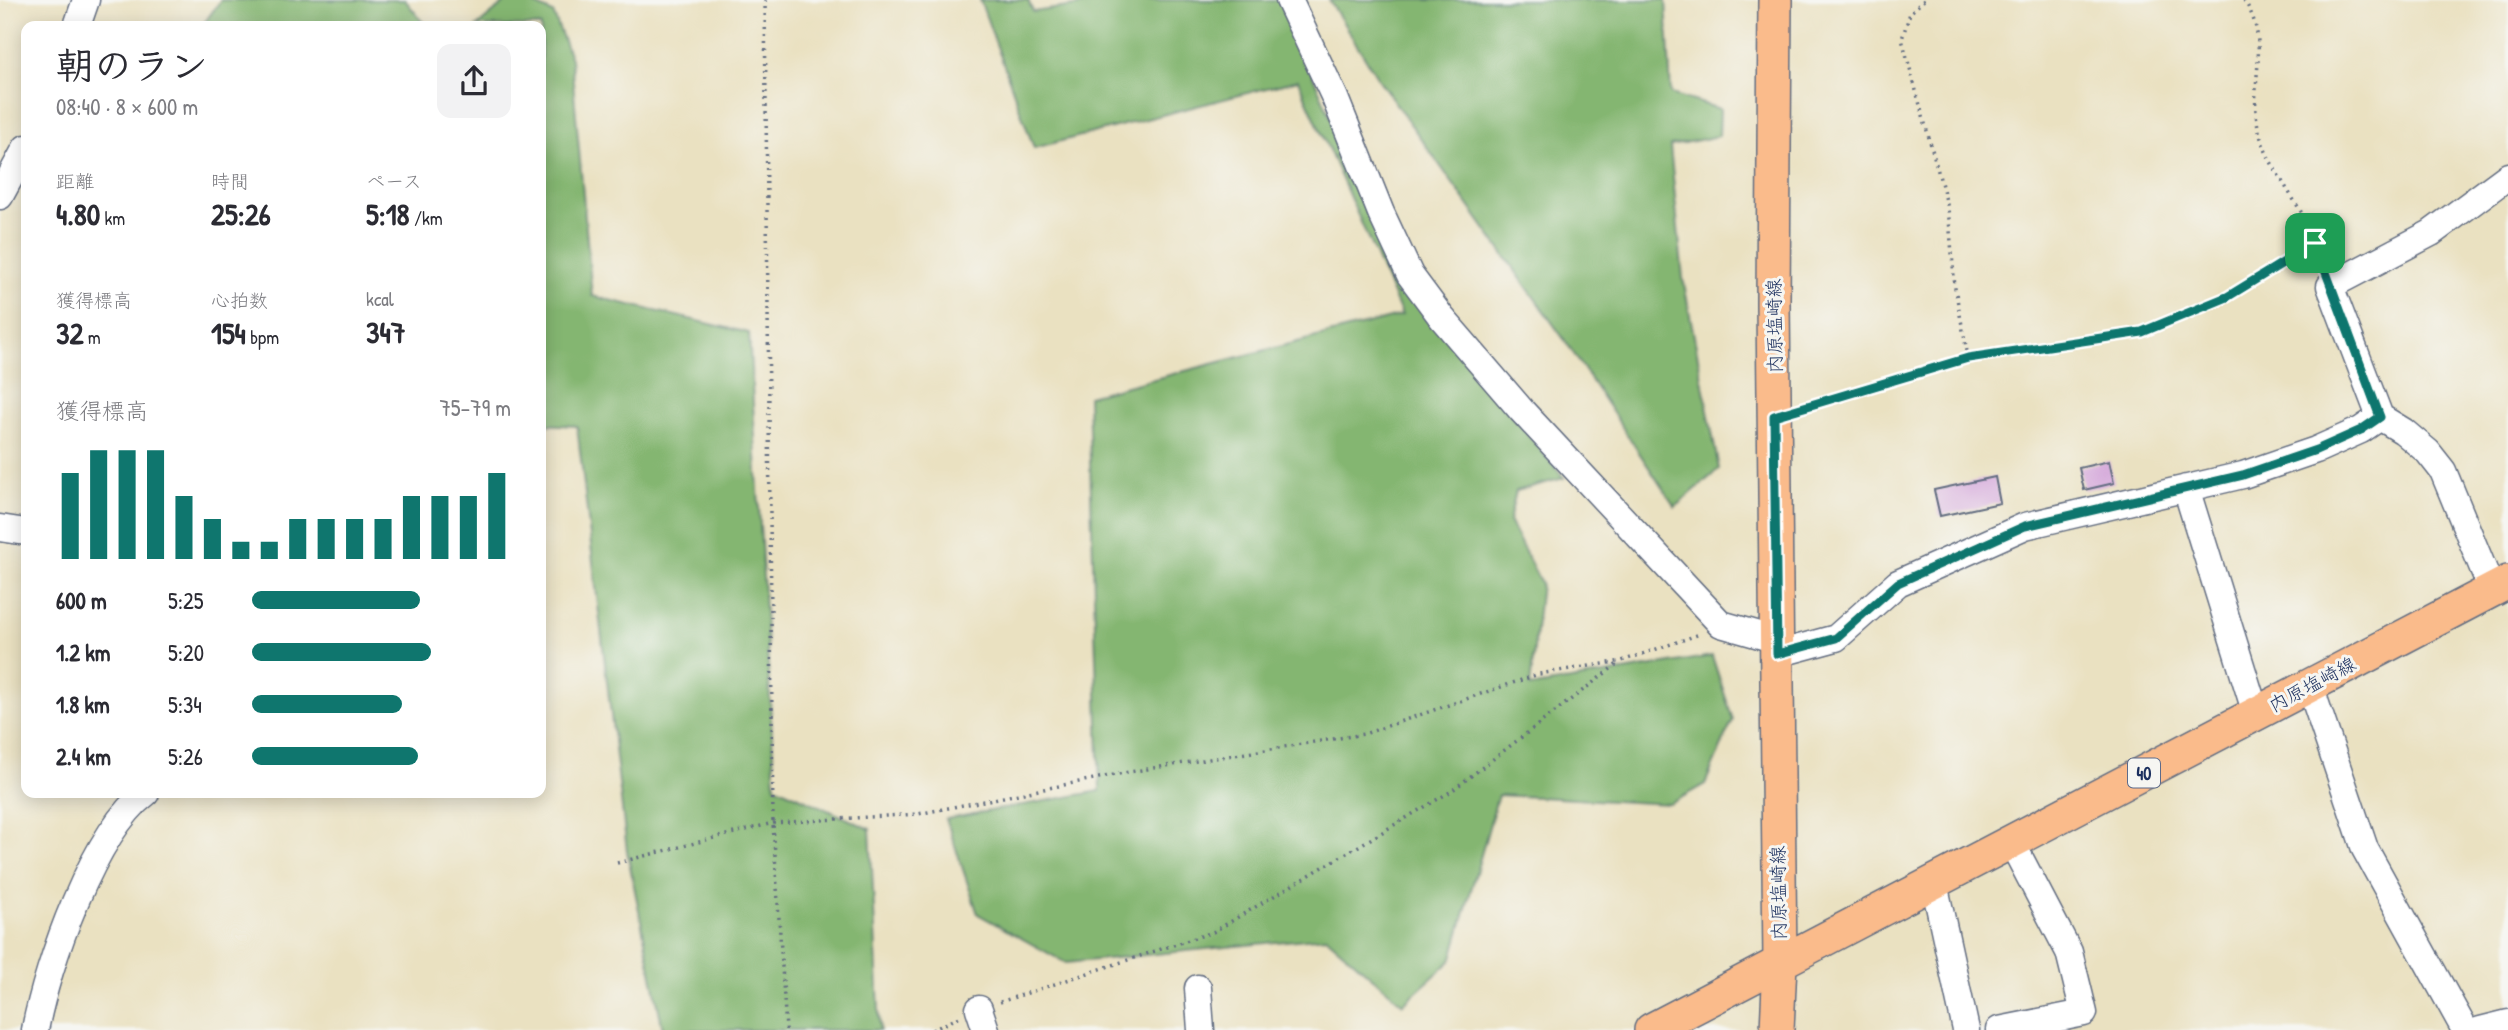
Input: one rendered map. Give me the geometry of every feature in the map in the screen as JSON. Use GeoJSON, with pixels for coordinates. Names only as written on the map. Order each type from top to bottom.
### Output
{"type":"FeatureCollection","features":[{"type":"Feature","properties":{"kind":"main road","name":"内原塩崎線"},"geometry":{"type":"LineString","coordinates":[[1775,0],[1774,416],[1780,963],[2012,844],[2500,586]]}},
{"type":"Feature","properties":{"kind":"main road"},"geometry":{"type":"LineString","coordinates":[[1651,1030],[1780,963]]}},
{"type":"Feature","properties":{"kind":"main road"},"geometry":{"type":"LineString","coordinates":[[1777,1030],[1780,963]]}},
{"type":"Feature","properties":{"kind":"street"},"geometry":{"type":"LineString","coordinates":[[78,21],[86,0]]}},
{"type":"Feature","properties":{"kind":"street"},"geometry":{"type":"LineString","coordinates":[[1289,0],[1335,98],[1381,213],[1410,275],[1442,318],[1522,411],[1721,624],[1777,647],[1836,638],[1898,583],[2025,526],[2243,475],[2316,450],[2361,430],[2380,417]]}},
{"type":"Feature","properties":{"kind":"street"},"geometry":{"type":"LineString","coordinates":[[0,196],[21,157]]}},
{"type":"Feature","properties":{"kind":"street"},"geometry":{"type":"LineString","coordinates":[[2500,586],[2443,471],[2428,452],[2403,431],[2380,417],[2330,286],[2431,233],[2508,176]]}},
{"type":"Feature","properties":{"kind":"street"},"geometry":{"type":"LineString","coordinates":[[2186,488],[2256,714]]}},
{"type":"Feature","properties":{"kind":"street"},"geometry":{"type":"LineString","coordinates":[[0,528],[21,531]]}},
{"type":"Feature","properties":{"kind":"street"},"geometry":{"type":"LineString","coordinates":[[2310,686],[2365,849],[2465,1030]]}},
{"type":"Feature","properties":{"kind":"street"},"geometry":{"type":"LineString","coordinates":[[35,1030],[51,961],[65,925],[116,826],[141,798]]}},
{"type":"Feature","properties":{"kind":"street"},"geometry":{"type":"LineString","coordinates":[[1999,1030],[2085,1022],[2069,952],[2012,844]]}},
{"type":"Feature","properties":{"kind":"street"},"geometry":{"type":"LineString","coordinates":[[1934,883],[1966,1030]]}},
{"type":"Feature","properties":{"kind":"street"},"geometry":{"type":"LineString","coordinates":[[1198,988],[1202,1030]]}},
{"type":"Feature","properties":{"kind":"street"},"geometry":{"type":"LineString","coordinates":[[2480,1030],[2508,1023]]}},
{"type":"Feature","properties":{"kind":"path"},"geometry":{"type":"LineString","coordinates":[[765,0],[773,823],[786,1030]]}},
{"type":"Feature","properties":{"kind":"path"},"geometry":{"type":"LineString","coordinates":[[1924,0],[1910,13],[1902,39],[1948,208],[1955,288],[1968,358]]}},
{"type":"Feature","properties":{"kind":"path"},"geometry":{"type":"LineString","coordinates":[[2245,0],[2259,31],[2256,98],[2259,132],[2315,243],[2330,286]]}},
{"type":"Feature","properties":{"kind":"path"},"geometry":{"type":"LineString","coordinates":[[1774,416],[1968,358],[2142,332],[2227,297],[2315,243]]}},
{"type":"Feature","properties":{"kind":"path"},"geometry":{"type":"LineString","coordinates":[[617,863],[773,823],[918,814],[1129,772],[1364,734],[1539,674],[1622,661],[1681,643],[1721,624]]}},
{"type":"Feature","properties":{"kind":"path"},"geometry":{"type":"LineString","coordinates":[[932,1030],[982,1020],[1213,932],[1450,792],[1622,661]]}},
{"type":"Feature","properties":{"kind":"green space"},"geometry":{"type":"Polygon","coordinates":[[[221,0],[405,0],[422,21],[206,21],[221,0]]]}},
{"type":"Feature","properties":{"kind":"green space"},"geometry":{"type":"Polygon","coordinates":[[[508,0],[525,0],[553,13],[571,59],[592,296],[749,333],[775,786],[870,829],[880,1030],[663,1030],[627,851],[577,426],[546,424],[546,21],[483,21],[508,0]]]}},
{"type":"Feature","properties":{"kind":"green space"},"geometry":{"type":"Polygon","coordinates":[[[980,0],[1028,0],[1033,12],[1116,0],[1280,0],[1404,286],[1564,478],[1516,491],[1509,521],[1541,583],[1530,687],[1712,656],[1733,720],[1705,784],[1670,804],[1498,795],[1451,961],[1403,1004],[1326,937],[1066,963],[978,914],[946,819],[1100,791],[1088,396],[1402,315],[1298,80],[1034,148],[980,0]]]}},
{"type":"Feature","properties":{"kind":"green space"},"geometry":{"type":"Polygon","coordinates":[[[1329,0],[1666,0],[1671,94],[1720,109],[1719,136],[1670,146],[1683,278],[1719,469],[1675,507],[1566,342],[1379,80],[1329,0]]]}},
{"type":"Feature","properties":{"kind":"building"},"geometry":{"type":"Polygon","coordinates":[[[2109,461],[2114,483],[2084,490],[2079,468],[2109,461]]]}},
{"type":"Feature","properties":{"kind":"building"},"geometry":{"type":"Polygon","coordinates":[[[1995,477],[2000,503],[1940,516],[1934,490],[1995,477]]]}},
{"type":"Feature","properties":{"kind":"route"},"geometry":{"type":"LineString","coordinates":[[2315,243],[2380,417],[2361,430],[2316,450],[2243,475],[2025,526],[1898,583],[1836,638],[1777,654],[1774,416],[1968,358],[2142,332],[2227,297],[2315,243]]}}]}
